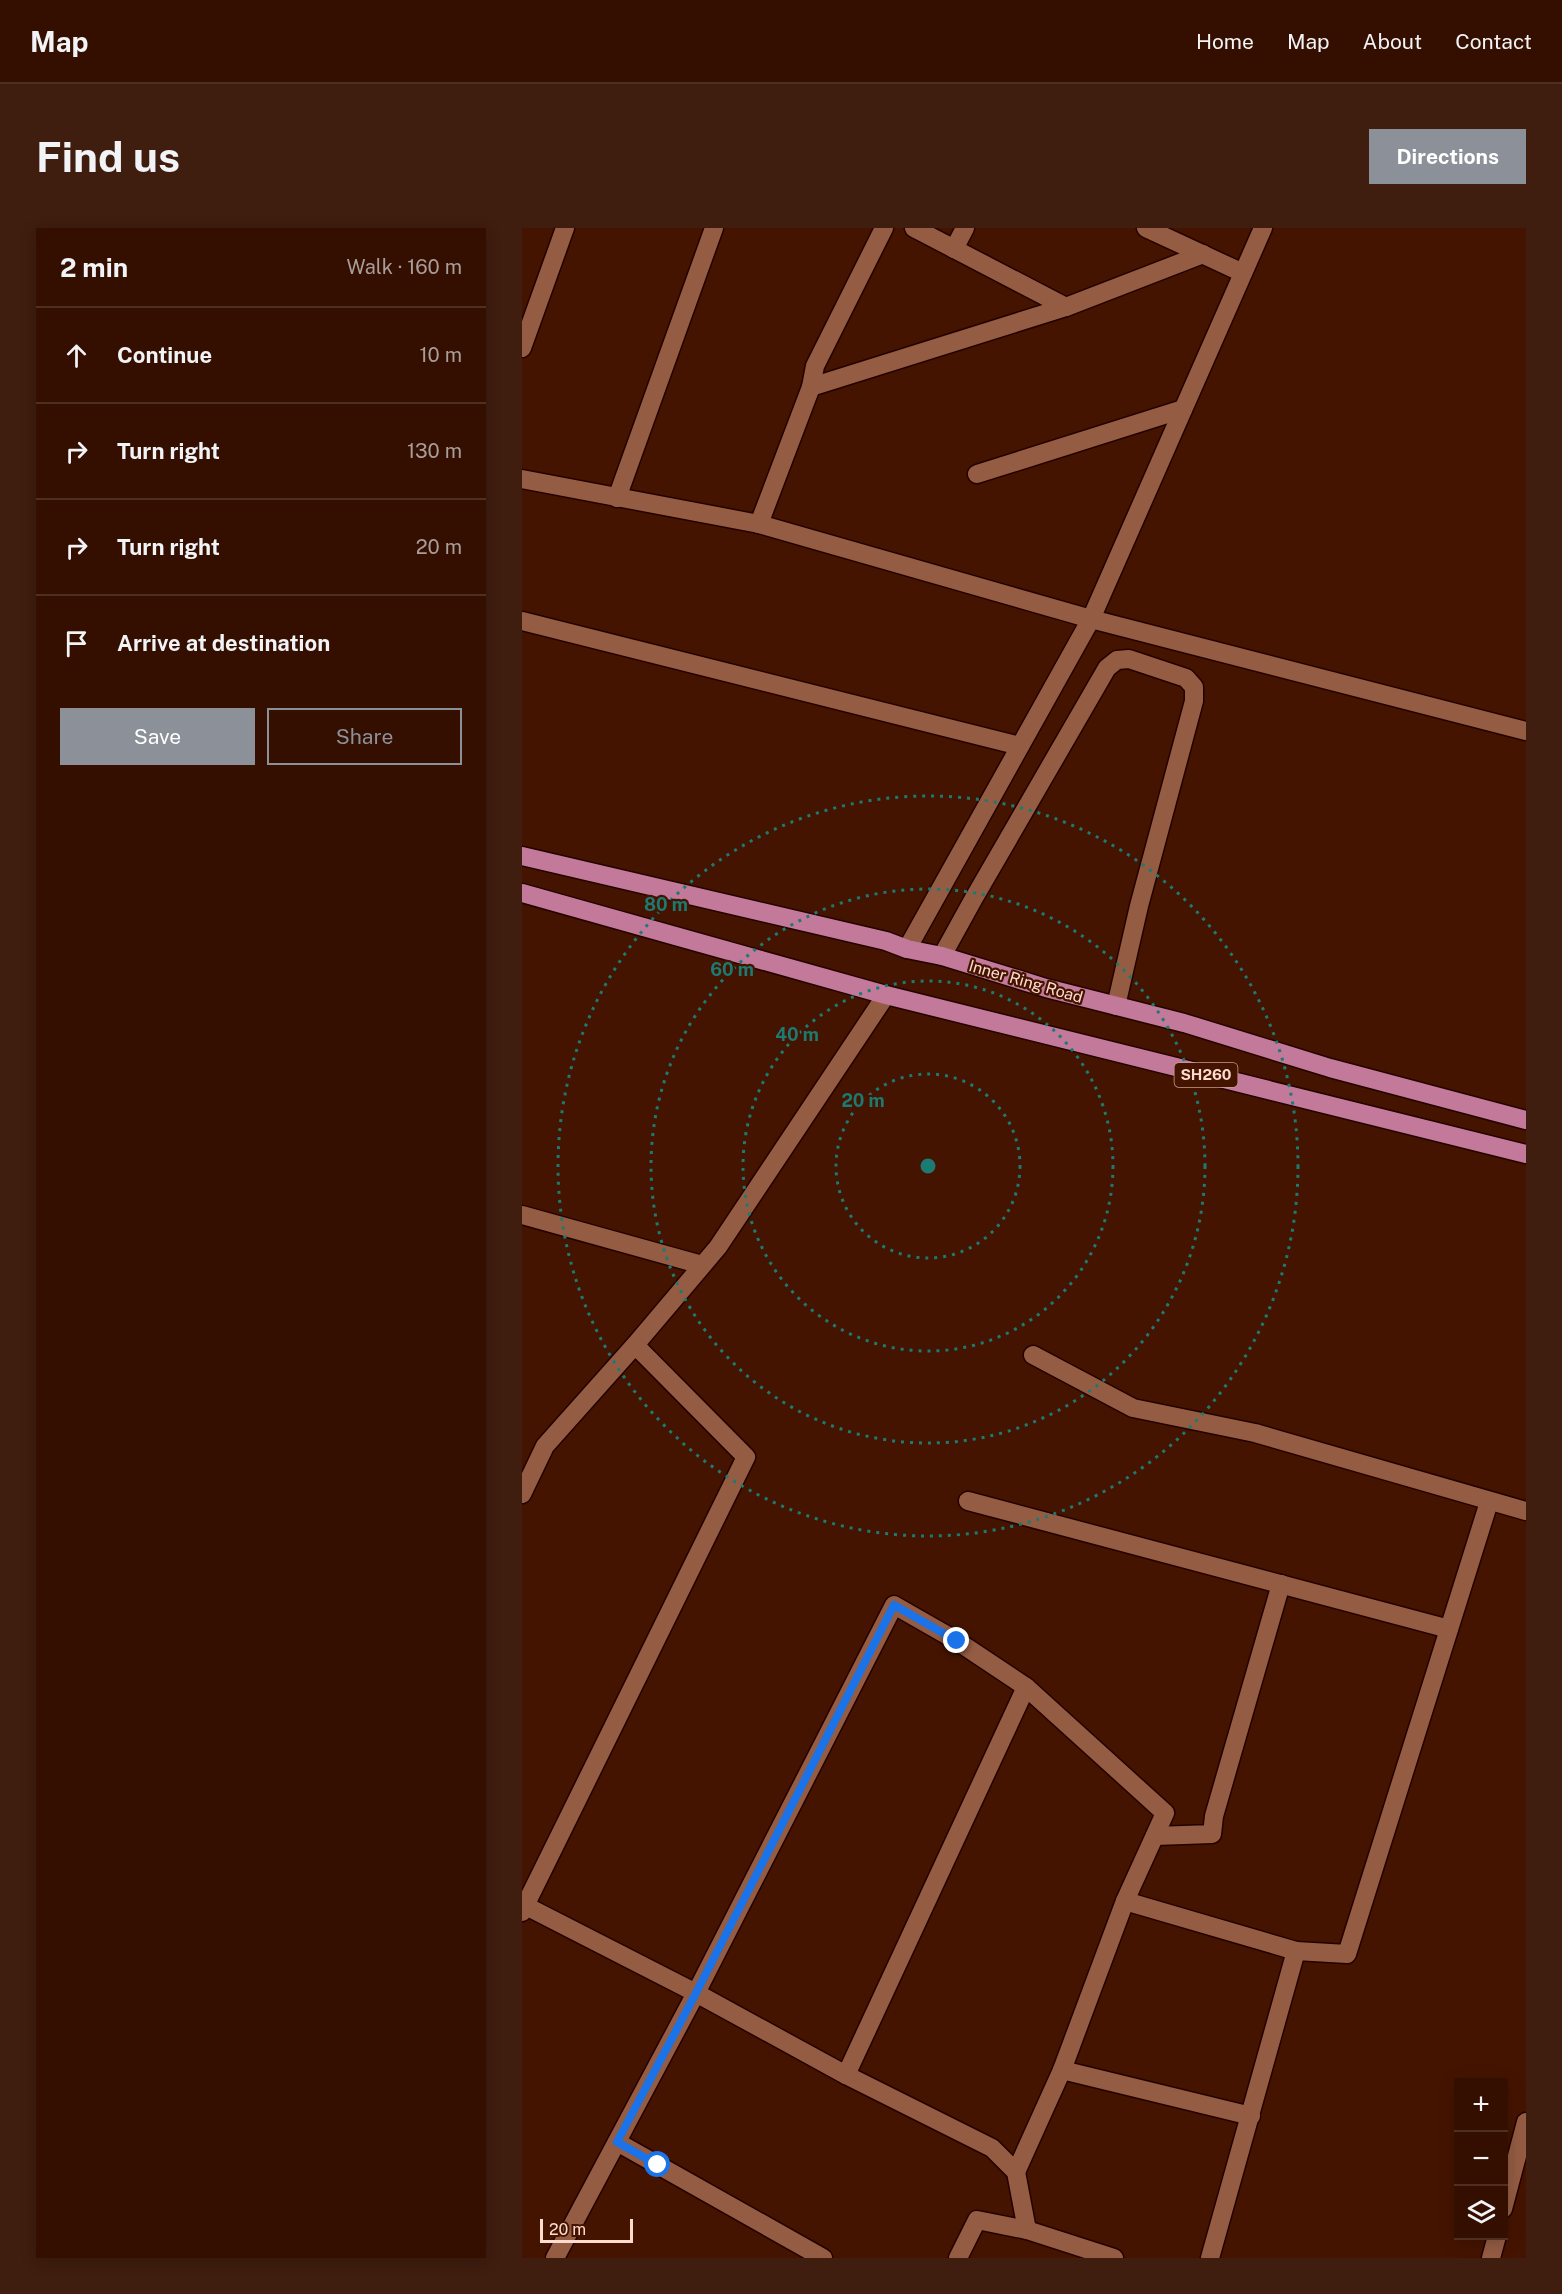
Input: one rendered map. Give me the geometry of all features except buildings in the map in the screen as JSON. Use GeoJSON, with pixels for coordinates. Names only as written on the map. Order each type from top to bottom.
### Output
{"type":"FeatureCollection","features":[{"type":"Feature","properties":{"kind":"highway","name":"Inner Ring Road"},"geometry":{"type":"LineString","coordinates":[[522,856],[886,941],[1046,988],[1184,1023],[1330,1068],[1526,1120]]}},
{"type":"Feature","properties":{"kind":"highway","name":"SH260"},"geometry":{"type":"LineString","coordinates":[[522,893],[886,995],[1526,1154]]}},
{"type":"Feature","properties":{"kind":"street"},"geometry":{"type":"LineString","coordinates":[[522,348],[565,228]]}},
{"type":"Feature","properties":{"kind":"street"},"geometry":{"type":"LineString","coordinates":[[617,498],[714,228]]}},
{"type":"Feature","properties":{"kind":"street"},"geometry":{"type":"LineString","coordinates":[[759,524],[811,387],[815,366],[884,228]]}},
{"type":"Feature","properties":{"kind":"street"},"geometry":{"type":"LineString","coordinates":[[914,228],[1066,307]]}},
{"type":"Feature","properties":{"kind":"street"},"geometry":{"type":"LineString","coordinates":[[954,249],[965,228]]}},
{"type":"Feature","properties":{"kind":"street"},"geometry":{"type":"LineString","coordinates":[[1146,228],[1243,273]]}},
{"type":"Feature","properties":{"kind":"street"},"geometry":{"type":"LineString","coordinates":[[907,949],[1091,619],[1263,228]]}},
{"type":"Feature","properties":{"kind":"street"},"geometry":{"type":"LineString","coordinates":[[811,387],[1066,307],[1203,254]]}},
{"type":"Feature","properties":{"kind":"street"},"geometry":{"type":"LineString","coordinates":[[976,474],[1183,409]]}},
{"type":"Feature","properties":{"kind":"street"},"geometry":{"type":"LineString","coordinates":[[522,479],[759,524],[1091,619],[1526,731]]}},
{"type":"Feature","properties":{"kind":"street"},"geometry":{"type":"LineString","coordinates":[[522,621],[1020,746]]}},
{"type":"Feature","properties":{"kind":"street"},"geometry":{"type":"LineString","coordinates":[[942,956],[1107,668],[1117,660],[1130,659],[1186,678],[1194,687],[1194,701],[1139,906],[1116,1006]]}},
{"type":"Feature","properties":{"kind":"street"},"geometry":{"type":"LineString","coordinates":[[522,1494],[545,1446],[718,1247],[886,995]]}},
{"type":"Feature","properties":{"kind":"street"},"geometry":{"type":"LineString","coordinates":[[522,1215],[702,1265]]}},
{"type":"Feature","properties":{"kind":"street"},"geometry":{"type":"LineString","coordinates":[[635,1345],[746,1457],[523,1907],[696,1993],[846,2075],[992,2148],[1016,2172],[1027,2230]]}},
{"type":"Feature","properties":{"kind":"street"},"geometry":{"type":"LineString","coordinates":[[1033,1355],[1133,1408],[1255,1433],[1526,1511]]}},
{"type":"Feature","properties":{"kind":"street"},"geometry":{"type":"LineString","coordinates":[[968,1501],[1449,1629]]}},
{"type":"Feature","properties":{"kind":"street"},"geometry":{"type":"LineString","coordinates":[[1125,1900],[1296,1951],[1347,1954],[1489,1502]]}},
{"type":"Feature","properties":{"kind":"street"},"geometry":{"type":"LineString","coordinates":[[1155,1836],[1212,1834],[1214,1816],[1281,1584]]}},
{"type":"Feature","properties":{"kind":"street"},"geometry":{"type":"LineString","coordinates":[[555,2258],[696,1993],[894,1605],[957,1641],[1026,1687],[1165,1813],[1125,1900],[1062,2070],[1016,2172]]}},
{"type":"Feature","properties":{"kind":"street"},"geometry":{"type":"LineString","coordinates":[[846,2075],[1026,1687]]}},
{"type":"Feature","properties":{"kind":"street"},"geometry":{"type":"LineString","coordinates":[[1210,2258],[1296,1951]]}},
{"type":"Feature","properties":{"kind":"street"},"geometry":{"type":"LineString","coordinates":[[1062,2070],[1251,2116]]}},
{"type":"Feature","properties":{"kind":"street"},"geometry":{"type":"LineString","coordinates":[[1508,2190],[1526,2122]]}},
{"type":"Feature","properties":{"kind":"street"},"geometry":{"type":"LineString","coordinates":[[617,2142],[823,2258]]}},
{"type":"Feature","properties":{"kind":"street"},"geometry":{"type":"LineString","coordinates":[[958,2258],[976,2220],[1027,2230],[1114,2258]]}},
{"type":"Feature","properties":{"kind":"street"},"geometry":{"type":"LineString","coordinates":[[1491,2258],[1496,2240]]}},
{"type":"Feature","properties":{"kind":"route"},"geometry":{"type":"LineString","coordinates":[[658,2165],[617,2142],[696,1993],[894,1605],[957,1641]]}}]}
